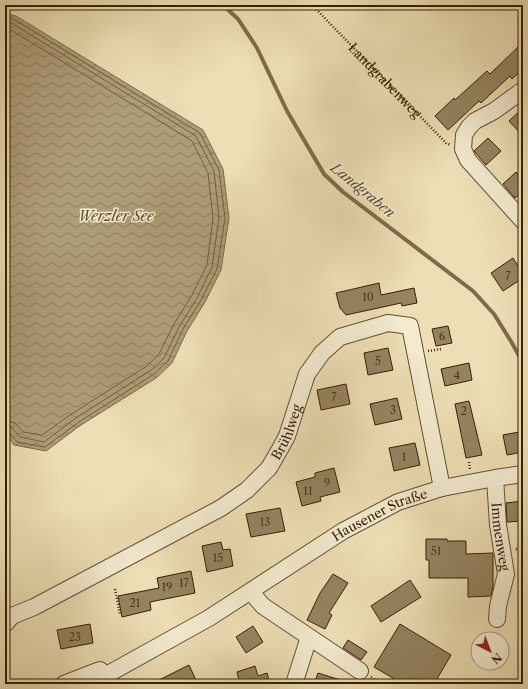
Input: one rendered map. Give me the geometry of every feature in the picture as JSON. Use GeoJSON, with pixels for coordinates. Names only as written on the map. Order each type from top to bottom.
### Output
{"type":"FeatureCollection","features":[{"type":"Feature","properties":{"kind":"street"},"geometry":{"type":"LineString","coordinates":[[523,90],[494,111],[475,121],[468,127],[464,135],[463,149],[468,160],[523,220]]}},
{"type":"Feature","properties":{"kind":"street","name":"Brühlweg"},"geometry":{"type":"LineString","coordinates":[[9,620],[221,508],[247,490],[268,468],[287,436],[307,374],[322,353],[340,337],[346,335],[388,323],[410,326],[442,488]]}},
{"type":"Feature","properties":{"kind":"street","name":"Hausener Straße"},"geometry":{"type":"LineString","coordinates":[[64,684],[84,682],[154,649],[252,592],[343,531],[398,502],[442,488],[523,474]]}},
{"type":"Feature","properties":{"kind":"street","name":"Immenweg"},"geometry":{"type":"LineString","coordinates":[[495,478],[498,525],[506,574],[498,606],[497,619]]}},
{"type":"Feature","properties":{"kind":"street"},"geometry":{"type":"LineString","coordinates":[[252,592],[263,606],[360,671]]}},
{"type":"Feature","properties":{"kind":"street"},"geometry":{"type":"LineString","coordinates":[[294,684],[309,637]]}},
{"type":"Feature","properties":{"kind":"path","name":"Landgrabenweg"},"geometry":{"type":"LineString","coordinates":[[312,5],[446,143],[463,149]]}},
{"type":"Feature","properties":{"kind":"path"},"geometry":{"type":"LineString","coordinates":[[516,549],[523,551]]}},
{"type":"Feature","properties":{"kind":"path"},"geometry":{"type":"LineString","coordinates":[[114,589],[120,614]]}},
{"type":"Feature","properties":{"kind":"water","name":"Werzler See"},"geometry":{"type":"Polygon","coordinates":[[[5,13],[16,16],[203,130],[223,169],[229,218],[221,270],[205,302],[187,331],[172,363],[156,378],[81,425],[46,451],[14,445],[5,433],[5,13]]]}},
{"type":"Feature","properties":{"kind":"building"},"geometry":{"type":"Polygon","coordinates":[[[518,47],[523,52],[523,69],[512,79],[510,76],[481,103],[479,101],[448,130],[435,116],[487,71],[490,74],[518,47]]]}},
{"type":"Feature","properties":{"kind":"building"},"geometry":{"type":"Polygon","coordinates":[[[523,108],[523,136],[509,121],[523,108]]]}},
{"type":"Feature","properties":{"kind":"building"},"geometry":{"type":"Polygon","coordinates":[[[488,138],[501,151],[486,165],[474,151],[488,138]]]}},
{"type":"Feature","properties":{"kind":"building"},"geometry":{"type":"Polygon","coordinates":[[[516,172],[523,180],[523,191],[515,198],[503,184],[516,172]]]}},
{"type":"Feature","properties":{"kind":"building"},"geometry":{"type":"Polygon","coordinates":[[[513,258],[523,274],[523,278],[503,291],[491,273],[513,258]]]}},
{"type":"Feature","properties":{"kind":"building"},"geometry":{"type":"Polygon","coordinates":[[[379,283],[381,295],[414,288],[417,303],[402,306],[401,303],[346,315],[340,308],[336,293],[379,283]]]}},
{"type":"Feature","properties":{"kind":"building"},"geometry":{"type":"Polygon","coordinates":[[[448,326],[452,343],[436,346],[432,329],[448,326]]]}},
{"type":"Feature","properties":{"kind":"building"},"geometry":{"type":"Polygon","coordinates":[[[388,348],[393,370],[368,375],[364,353],[388,348]]]}},
{"type":"Feature","properties":{"kind":"building"},"geometry":{"type":"Polygon","coordinates":[[[469,363],[472,380],[445,386],[441,369],[469,363]]]}},
{"type":"Feature","properties":{"kind":"building"},"geometry":{"type":"Polygon","coordinates":[[[346,384],[350,404],[321,410],[317,390],[346,384]]]}},
{"type":"Feature","properties":{"kind":"building"},"geometry":{"type":"Polygon","coordinates":[[[397,398],[402,419],[375,425],[370,404],[397,398]]]}},
{"type":"Feature","properties":{"kind":"building"},"geometry":{"type":"Polygon","coordinates":[[[469,401],[482,455],[466,458],[455,404],[469,401]]]}},
{"type":"Feature","properties":{"kind":"building"},"geometry":{"type":"Polygon","coordinates":[[[519,432],[523,452],[507,455],[503,435],[519,432]]]}},
{"type":"Feature","properties":{"kind":"building"},"geometry":{"type":"Polygon","coordinates":[[[415,443],[420,465],[394,471],[389,448],[415,443]]]}},
{"type":"Feature","properties":{"kind":"building"},"geometry":{"type":"Polygon","coordinates":[[[334,468],[340,492],[320,497],[321,501],[302,506],[296,482],[315,477],[315,473],[334,468]]]}},
{"type":"Feature","properties":{"kind":"building"},"geometry":{"type":"Polygon","coordinates":[[[523,501],[523,521],[507,522],[506,503],[523,501]]]}},
{"type":"Feature","properties":{"kind":"building"},"geometry":{"type":"Polygon","coordinates":[[[280,508],[285,531],[251,537],[246,514],[280,508]]]}},
{"type":"Feature","properties":{"kind":"building"},"geometry":{"type":"Polygon","coordinates":[[[426,539],[466,541],[466,554],[493,553],[493,586],[491,596],[468,597],[468,578],[429,578],[429,560],[426,560],[426,539]]]}},
{"type":"Feature","properties":{"kind":"building"},"geometry":{"type":"Polygon","coordinates":[[[221,542],[223,550],[230,549],[233,566],[207,572],[202,546],[221,542]]]}},
{"type":"Feature","properties":{"kind":"building"},"geometry":{"type":"Polygon","coordinates":[[[191,571],[195,593],[150,602],[151,610],[122,617],[118,596],[159,588],[157,578],[191,571]]]}},
{"type":"Feature","properties":{"kind":"building"},"geometry":{"type":"Polygon","coordinates":[[[333,574],[348,583],[329,613],[332,615],[325,629],[307,620],[320,593],[333,574]]]}},
{"type":"Feature","properties":{"kind":"building"},"geometry":{"type":"Polygon","coordinates":[[[410,580],[421,597],[381,622],[371,606],[410,580]]]}},
{"type":"Feature","properties":{"kind":"building"},"geometry":{"type":"Polygon","coordinates":[[[90,624],[93,643],[61,649],[57,630],[90,624]]]}},
{"type":"Feature","properties":{"kind":"building"},"geometry":{"type":"Polygon","coordinates":[[[400,624],[451,655],[434,684],[403,684],[374,667],[400,624]]]}},
{"type":"Feature","properties":{"kind":"building"},"geometry":{"type":"Polygon","coordinates":[[[253,626],[263,642],[246,653],[236,637],[253,626]]]}},
{"type":"Feature","properties":{"kind":"building"},"geometry":{"type":"Polygon","coordinates":[[[348,640],[367,652],[361,660],[343,648],[348,640]]]}},
{"type":"Feature","properties":{"kind":"building"},"geometry":{"type":"Polygon","coordinates":[[[189,665],[196,680],[188,684],[151,684],[189,665]]]}},
{"type":"Feature","properties":{"kind":"building"},"geometry":{"type":"Polygon","coordinates":[[[255,666],[258,676],[267,673],[270,684],[240,684],[237,672],[255,666]]]}},
{"type":"Feature","properties":{"kind":"building"},"geometry":{"type":"Polygon","coordinates":[[[318,673],[347,682],[346,684],[314,684],[318,673]]]}},
{"type":"Feature","properties":{"kind":"waterway","name":"Landgraben"},"geometry":{"type":"LineString","coordinates":[[223,5],[238,19],[257,48],[287,111],[324,174],[343,192],[473,291],[494,314],[523,363]]}}]}
